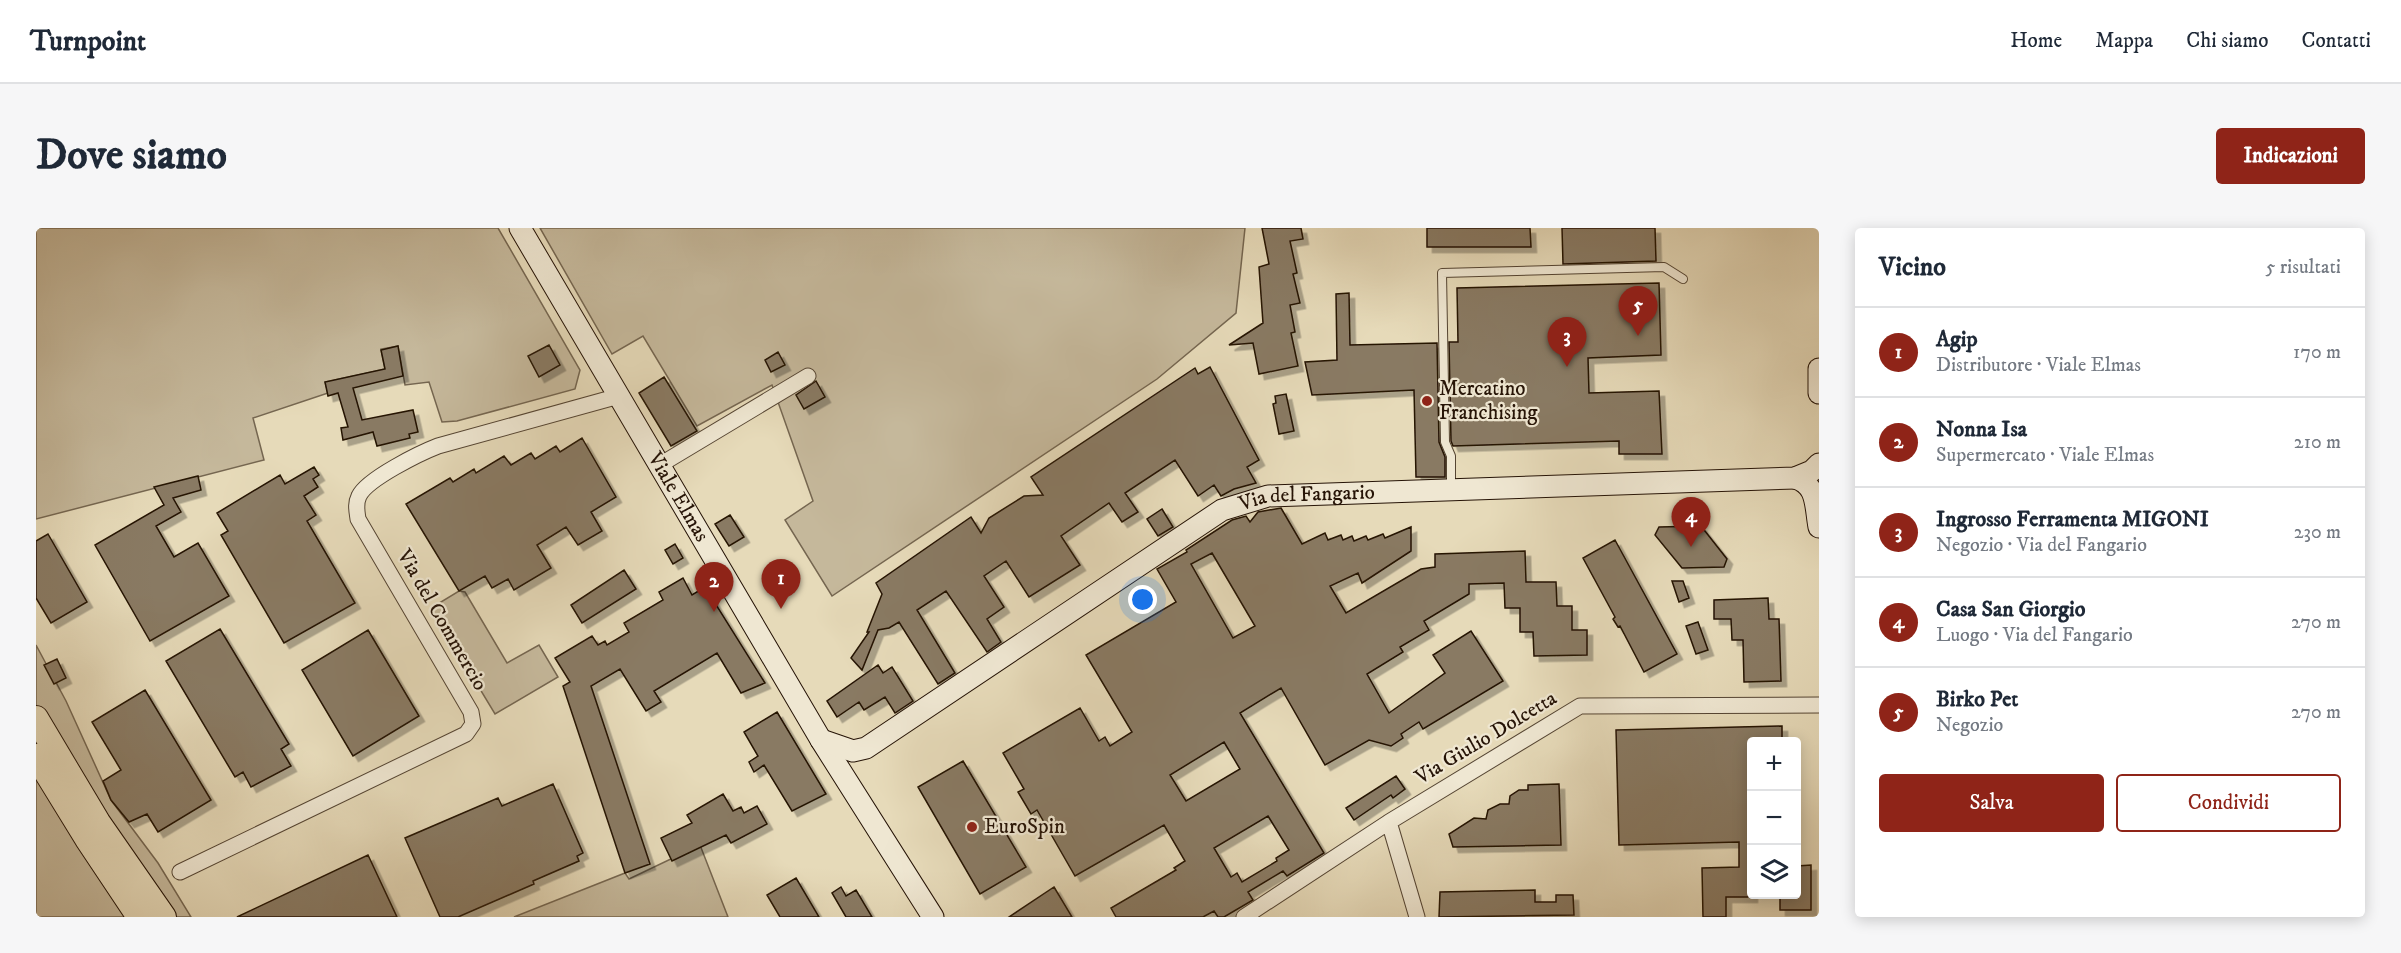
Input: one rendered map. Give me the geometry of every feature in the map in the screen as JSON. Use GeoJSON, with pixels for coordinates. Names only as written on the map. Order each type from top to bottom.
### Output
{"type":"FeatureCollection","features":[{"type":"Feature","properties":{"kind":"highway"},"geometry":{"type":"LineString","coordinates":[[36,718],[98,822],[164,917]]}},
{"type":"Feature","properties":{"kind":"highway"},"geometry":{"type":"LineString","coordinates":[[36,756],[104,866],[139,917]]}},
{"type":"Feature","properties":{"kind":"main road","name":"Viale Elmas"},"geometry":{"type":"LineString","coordinates":[[520,228],[821,740],[933,917]]}},
{"type":"Feature","properties":{"kind":"main road"},"geometry":{"type":"LineString","coordinates":[[1819,369],[1819,393]]}},
{"type":"Feature","properties":{"kind":"main road","name":"Via del Fangario"},"geometry":{"type":"LineString","coordinates":[[867,748],[1222,510],[1268,496],[1795,478],[1812,471],[1819,464]]}},
{"type":"Feature","properties":{"kind":"main road"},"geometry":{"type":"LineString","coordinates":[[1795,478],[1807,482],[1813,490],[1819,527]]}},
{"type":"Feature","properties":{"kind":"main road"},"geometry":{"type":"LineString","coordinates":[[821,740],[853,751],[867,748]]}},
{"type":"Feature","properties":{"kind":"main road"},"geometry":{"type":"LineString","coordinates":[[857,798],[855,780],[857,768],[867,748]]}},
{"type":"Feature","properties":{"kind":"street"},"geometry":{"type":"LineString","coordinates":[[658,466],[808,376]]}},
{"type":"Feature","properties":{"kind":"street","name":"Via del Commercio"},"geometry":{"type":"LineString","coordinates":[[180,872],[466,734],[473,724],[471,712],[358,519],[356,507],[365,487],[418,453],[619,396]]}},
{"type":"Feature","properties":{"kind":"street","name":"Via Giulio Dolcetta"},"geometry":{"type":"LineString","coordinates":[[1244,917],[1389,822],[1580,706],[1819,705]]}},
{"type":"Feature","properties":{"kind":"street"},"geometry":{"type":"LineString","coordinates":[[1389,822],[1417,917]]}},
{"type":"Feature","properties":{"kind":"lane"},"geometry":{"type":"LineString","coordinates":[[1451,489],[1451,456],[1444,442],[1442,273],[1664,267],[1683,279]]}},
{"type":"Feature","properties":{"kind":"shaded area"},"geometry":{"type":"Polygon","coordinates":[[[36,228],[498,228],[580,370],[575,389],[457,421],[442,422],[429,382],[405,385],[398,346],[381,349],[385,369],[325,382],[328,393],[253,418],[264,460],[36,519],[36,228]]]}},
{"type":"Feature","properties":{"kind":"shaded area"},"geometry":{"type":"Polygon","coordinates":[[[540,228],[1245,228],[1236,313],[1157,379],[832,596],[785,520],[813,501],[772,385],[697,426],[643,336],[612,354],[540,228]]]}},
{"type":"Feature","properties":{"kind":"shaded area"},"geometry":{"type":"Polygon","coordinates":[[[459,591],[465,592],[507,663],[539,645],[558,677],[495,714],[431,608],[459,591]]]}},
{"type":"Feature","properties":{"kind":"shaded area"},"geometry":{"type":"Polygon","coordinates":[[[36,645],[66,701],[111,800],[158,863],[191,917],[36,917],[36,645]]]}},
{"type":"Feature","properties":{"kind":"shaded area"},"geometry":{"type":"Polygon","coordinates":[[[700,845],[728,917],[514,917],[625,873],[629,879],[700,845]]]}},
{"type":"Feature","properties":{"kind":"building"},"geometry":{"type":"Polygon","coordinates":[[[1262,228],[1301,228],[1303,239],[1290,241],[1297,273],[1293,274],[1300,303],[1290,305],[1295,332],[1291,333],[1298,366],[1259,374],[1253,343],[1229,345],[1263,323],[1259,267],[1269,264],[1262,228]]]}},
{"type":"Feature","properties":{"kind":"building"},"geometry":{"type":"Polygon","coordinates":[[[1427,228],[1530,228],[1531,247],[1427,247],[1427,228]]]}},
{"type":"Feature","properties":{"kind":"building"},"geometry":{"type":"Polygon","coordinates":[[[1562,228],[1655,228],[1656,261],[1563,264],[1562,228]]]}},
{"type":"Feature","properties":{"kind":"building"},"geometry":{"type":"Polygon","coordinates":[[[1659,283],[1661,355],[1588,358],[1589,393],[1659,391],[1662,454],[1619,454],[1619,441],[1453,446],[1451,441],[1449,342],[1458,342],[1457,288],[1659,283]]]}},
{"type":"Feature","properties":{"kind":"building"},"geometry":{"type":"Polygon","coordinates":[[[1349,293],[1350,345],[1437,343],[1439,442],[1445,457],[1445,477],[1416,477],[1414,390],[1312,395],[1305,362],[1337,360],[1336,294],[1349,293]]]}},
{"type":"Feature","properties":{"kind":"building"},"geometry":{"type":"Polygon","coordinates":[[[549,345],[560,365],[539,377],[528,356],[549,345]]]}},
{"type":"Feature","properties":{"kind":"building"},"geometry":{"type":"Polygon","coordinates":[[[398,346],[403,376],[353,388],[362,420],[413,410],[418,432],[409,434],[410,438],[377,446],[373,432],[343,440],[341,428],[348,427],[338,393],[328,396],[325,382],[385,369],[381,350],[398,346]]]}},
{"type":"Feature","properties":{"kind":"building"},"geometry":{"type":"Polygon","coordinates":[[[778,352],[785,365],[771,372],[765,360],[778,352]]]}},
{"type":"Feature","properties":{"kind":"building"},"geometry":{"type":"Polygon","coordinates":[[[1210,367],[1259,460],[1247,467],[1256,483],[1234,489],[1221,496],[1214,485],[1198,496],[1175,460],[1125,493],[1138,512],[1122,522],[1109,503],[1061,536],[1080,565],[1029,597],[1006,561],[984,576],[1004,607],[987,619],[1001,642],[987,652],[946,591],[917,610],[955,673],[938,684],[899,622],[889,628],[878,630],[862,670],[851,658],[869,632],[867,632],[882,594],[876,583],[971,517],[981,533],[989,518],[1024,496],[1043,495],[1031,477],[1195,368],[1198,374],[1210,367]]]}},
{"type":"Feature","properties":{"kind":"building"},"geometry":{"type":"Polygon","coordinates":[[[664,377],[697,431],[671,446],[639,393],[664,377]]]}},
{"type":"Feature","properties":{"kind":"building"},"geometry":{"type":"Polygon","coordinates":[[[816,381],[825,397],[804,409],[796,395],[816,381]]]}},
{"type":"Feature","properties":{"kind":"building"},"geometry":{"type":"Polygon","coordinates":[[[1286,394],[1294,431],[1279,434],[1273,404],[1276,403],[1275,396],[1286,394]]]}},
{"type":"Feature","properties":{"kind":"building"},"geometry":{"type":"Polygon","coordinates":[[[582,438],[616,497],[591,512],[602,531],[578,545],[566,527],[537,545],[551,568],[514,590],[508,579],[492,588],[485,576],[459,591],[406,504],[450,478],[453,482],[474,469],[476,473],[504,456],[511,465],[531,453],[535,459],[556,446],[560,452],[582,438]]]}},
{"type":"Feature","properties":{"kind":"building"},"geometry":{"type":"Polygon","coordinates":[[[314,467],[319,475],[313,479],[318,487],[304,496],[316,515],[307,521],[355,603],[284,643],[221,535],[228,531],[217,513],[280,475],[285,484],[314,467]]]}},
{"type":"Feature","properties":{"kind":"building"},"geometry":{"type":"Polygon","coordinates":[[[198,476],[201,490],[173,498],[181,512],[156,526],[174,557],[198,543],[229,596],[150,641],[95,545],[164,505],[154,487],[198,476]]]}},
{"type":"Feature","properties":{"kind":"building"},"geometry":{"type":"Polygon","coordinates":[[[1281,508],[1302,544],[1325,533],[1328,540],[1341,535],[1343,540],[1352,536],[1354,541],[1366,536],[1368,540],[1383,534],[1385,538],[1411,527],[1411,551],[1362,583],[1358,573],[1330,586],[1346,613],[1421,569],[1435,567],[1435,554],[1525,551],[1526,582],[1556,582],[1557,606],[1572,606],[1572,630],[1587,630],[1587,655],[1534,656],[1533,632],[1520,632],[1520,608],[1505,608],[1504,583],[1469,584],[1469,594],[1424,621],[1429,630],[1400,647],[1403,652],[1367,674],[1389,713],[1445,673],[1433,655],[1471,631],[1503,681],[1423,729],[1419,722],[1401,734],[1403,738],[1391,746],[1369,740],[1325,765],[1281,688],[1240,713],[1324,853],[1287,876],[1283,871],[1248,892],[1253,900],[1224,917],[1218,917],[1214,911],[1203,917],[1116,917],[1111,908],[1176,870],[1174,868],[1185,861],[1164,825],[1075,876],[1037,810],[1031,814],[1018,792],[1024,789],[1003,753],[1080,708],[1099,741],[1105,737],[1110,746],[1132,732],[1086,655],[1176,602],[1157,569],[1187,552],[1186,550],[1232,520],[1246,516],[1250,522],[1258,512],[1281,508]],[[1212,553],[1191,564],[1233,638],[1255,626],[1212,553]],[[1224,742],[1170,775],[1186,801],[1240,769],[1224,742]],[[1268,816],[1214,848],[1231,877],[1237,873],[1242,882],[1277,861],[1276,858],[1289,850],[1268,816]]]}},
{"type":"Feature","properties":{"kind":"building"},"geometry":{"type":"Polygon","coordinates":[[[1162,509],[1173,527],[1158,536],[1147,519],[1162,509]]]}},
{"type":"Feature","properties":{"kind":"building"},"geometry":{"type":"Polygon","coordinates":[[[730,515],[744,537],[729,546],[715,524],[730,515]]]}},
{"type":"Feature","properties":{"kind":"building"},"geometry":{"type":"Polygon","coordinates":[[[1701,526],[1727,559],[1724,567],[1682,568],[1655,535],[1659,527],[1701,526]]]}},
{"type":"Feature","properties":{"kind":"building"},"geometry":{"type":"Polygon","coordinates":[[[48,534],[87,602],[51,623],[36,598],[36,541],[48,534]]]}},
{"type":"Feature","properties":{"kind":"building"},"geometry":{"type":"Polygon","coordinates":[[[1615,540],[1677,654],[1644,672],[1620,626],[1618,627],[1613,619],[1615,617],[1583,558],[1615,540]]]}},
{"type":"Feature","properties":{"kind":"building"},"geometry":{"type":"Polygon","coordinates":[[[675,544],[683,558],[673,564],[665,550],[675,544]]]}},
{"type":"Feature","properties":{"kind":"building"},"geometry":{"type":"Polygon","coordinates":[[[624,570],[636,589],[582,623],[571,605],[624,570]]]}},
{"type":"Feature","properties":{"kind":"building"},"geometry":{"type":"Polygon","coordinates":[[[683,578],[692,595],[705,587],[765,683],[741,693],[717,653],[654,691],[661,702],[646,711],[620,669],[591,686],[650,864],[625,873],[563,686],[570,682],[555,658],[592,636],[598,645],[605,641],[607,645],[629,632],[624,623],[663,600],[659,592],[683,578]]]}},
{"type":"Feature","properties":{"kind":"building"},"geometry":{"type":"Polygon","coordinates":[[[1672,581],[1683,581],[1689,598],[1679,602],[1672,581]]]}},
{"type":"Feature","properties":{"kind":"building"},"geometry":{"type":"Polygon","coordinates":[[[1768,598],[1769,619],[1779,619],[1781,681],[1744,682],[1743,640],[1732,640],[1731,619],[1714,619],[1714,600],[1768,598]]]}},
{"type":"Feature","properties":{"kind":"building"},"geometry":{"type":"Polygon","coordinates":[[[1698,622],[1708,650],[1696,654],[1686,626],[1698,622]]]}},
{"type":"Feature","properties":{"kind":"building"},"geometry":{"type":"Polygon","coordinates":[[[220,629],[289,744],[281,749],[291,766],[251,787],[243,772],[235,777],[166,661],[220,629]]]}},
{"type":"Feature","properties":{"kind":"building"},"geometry":{"type":"Polygon","coordinates":[[[368,630],[419,716],[353,756],[302,670],[368,630]]]}},
{"type":"Feature","properties":{"kind":"building"},"geometry":{"type":"Polygon","coordinates":[[[57,659],[66,678],[54,684],[44,665],[57,659]]]}},
{"type":"Feature","properties":{"kind":"building"},"geometry":{"type":"Polygon","coordinates":[[[878,665],[883,673],[892,667],[913,701],[895,713],[885,697],[864,710],[859,702],[837,717],[827,701],[878,665]]]}},
{"type":"Feature","properties":{"kind":"building"},"geometry":{"type":"Polygon","coordinates":[[[145,690],[211,800],[158,832],[147,814],[129,822],[111,800],[103,781],[121,770],[92,722],[145,690]]]}},
{"type":"Feature","properties":{"kind":"building"},"geometry":{"type":"Polygon","coordinates":[[[777,712],[826,794],[792,811],[764,765],[754,772],[749,762],[758,756],[744,732],[777,712]]]}},
{"type":"Feature","properties":{"kind":"building"},"geometry":{"type":"Polygon","coordinates":[[[1782,726],[1782,737],[1747,737],[1747,897],[1726,897],[1726,917],[1703,917],[1702,868],[1739,867],[1739,842],[1619,845],[1616,730],[1782,726]]]}},
{"type":"Feature","properties":{"kind":"building","name":"EuroSpin"},"geometry":{"type":"Polygon","coordinates":[[[963,761],[1026,867],[980,894],[918,787],[963,761]]]}},
{"type":"Feature","properties":{"kind":"building"},"geometry":{"type":"Polygon","coordinates":[[[1396,776],[1405,789],[1393,798],[1391,795],[1354,820],[1346,808],[1396,776]]]}},
{"type":"Feature","properties":{"kind":"building"},"geometry":{"type":"Polygon","coordinates":[[[553,784],[583,853],[577,856],[579,861],[533,881],[534,884],[458,917],[440,917],[405,838],[498,798],[502,806],[553,784]]]}},
{"type":"Feature","properties":{"kind":"building"},"geometry":{"type":"Polygon","coordinates":[[[1559,784],[1561,845],[1453,847],[1449,834],[1474,818],[1486,819],[1488,810],[1500,804],[1509,804],[1510,796],[1519,790],[1528,790],[1528,785],[1559,784]]]}},
{"type":"Feature","properties":{"kind":"building"},"geometry":{"type":"Polygon","coordinates":[[[723,794],[733,811],[741,807],[744,813],[757,806],[767,824],[731,843],[726,835],[672,861],[661,838],[692,823],[687,815],[723,794]]]}},
{"type":"Feature","properties":{"kind":"building"},"geometry":{"type":"Polygon","coordinates":[[[368,855],[397,917],[237,917],[368,855]]]}},
{"type":"Feature","properties":{"kind":"building"},"geometry":{"type":"Polygon","coordinates":[[[1811,865],[1811,910],[1780,910],[1780,899],[1801,899],[1801,866],[1811,865]]]}},
{"type":"Feature","properties":{"kind":"building"},"geometry":{"type":"Polygon","coordinates":[[[796,878],[819,917],[780,917],[767,895],[796,878]]]}},
{"type":"Feature","properties":{"kind":"building"},"geometry":{"type":"Polygon","coordinates":[[[841,887],[846,896],[856,890],[872,917],[846,917],[832,893],[841,887]]]}},
{"type":"Feature","properties":{"kind":"building"},"geometry":{"type":"Polygon","coordinates":[[[1054,887],[1072,917],[1009,917],[1054,887]]]}},
{"type":"Feature","properties":{"kind":"building"},"geometry":{"type":"Polygon","coordinates":[[[1535,890],[1535,902],[1556,902],[1556,895],[1573,895],[1574,915],[1439,917],[1440,892],[1535,890]]]}},
{"type":"Feature","properties":{"kind":"place","name":"Birko Pet"},"geometry":{"type":"Point","coordinates":[1638,336]}},
{"type":"Feature","properties":{"kind":"place","name":"Ingrosso Ferramenta MIGONI"},"geometry":{"type":"Point","coordinates":[1567,367]}},
{"type":"Feature","properties":{"kind":"place","name":"Mercatino Franchising"},"geometry":{"type":"Point","coordinates":[1427,401]}},
{"type":"Feature","properties":{"kind":"place","name":"Casa San Giorgio"},"geometry":{"type":"Point","coordinates":[1691,547]}},
{"type":"Feature","properties":{"kind":"place","name":"Agip"},"geometry":{"type":"Point","coordinates":[781,609]}},
{"type":"Feature","properties":{"kind":"place","name":"Nonna Isa"},"geometry":{"type":"Point","coordinates":[714,612]}},
{"type":"Feature","properties":{"kind":"place","name":"EuroSpin"},"geometry":{"type":"Point","coordinates":[972,827]}}]}
